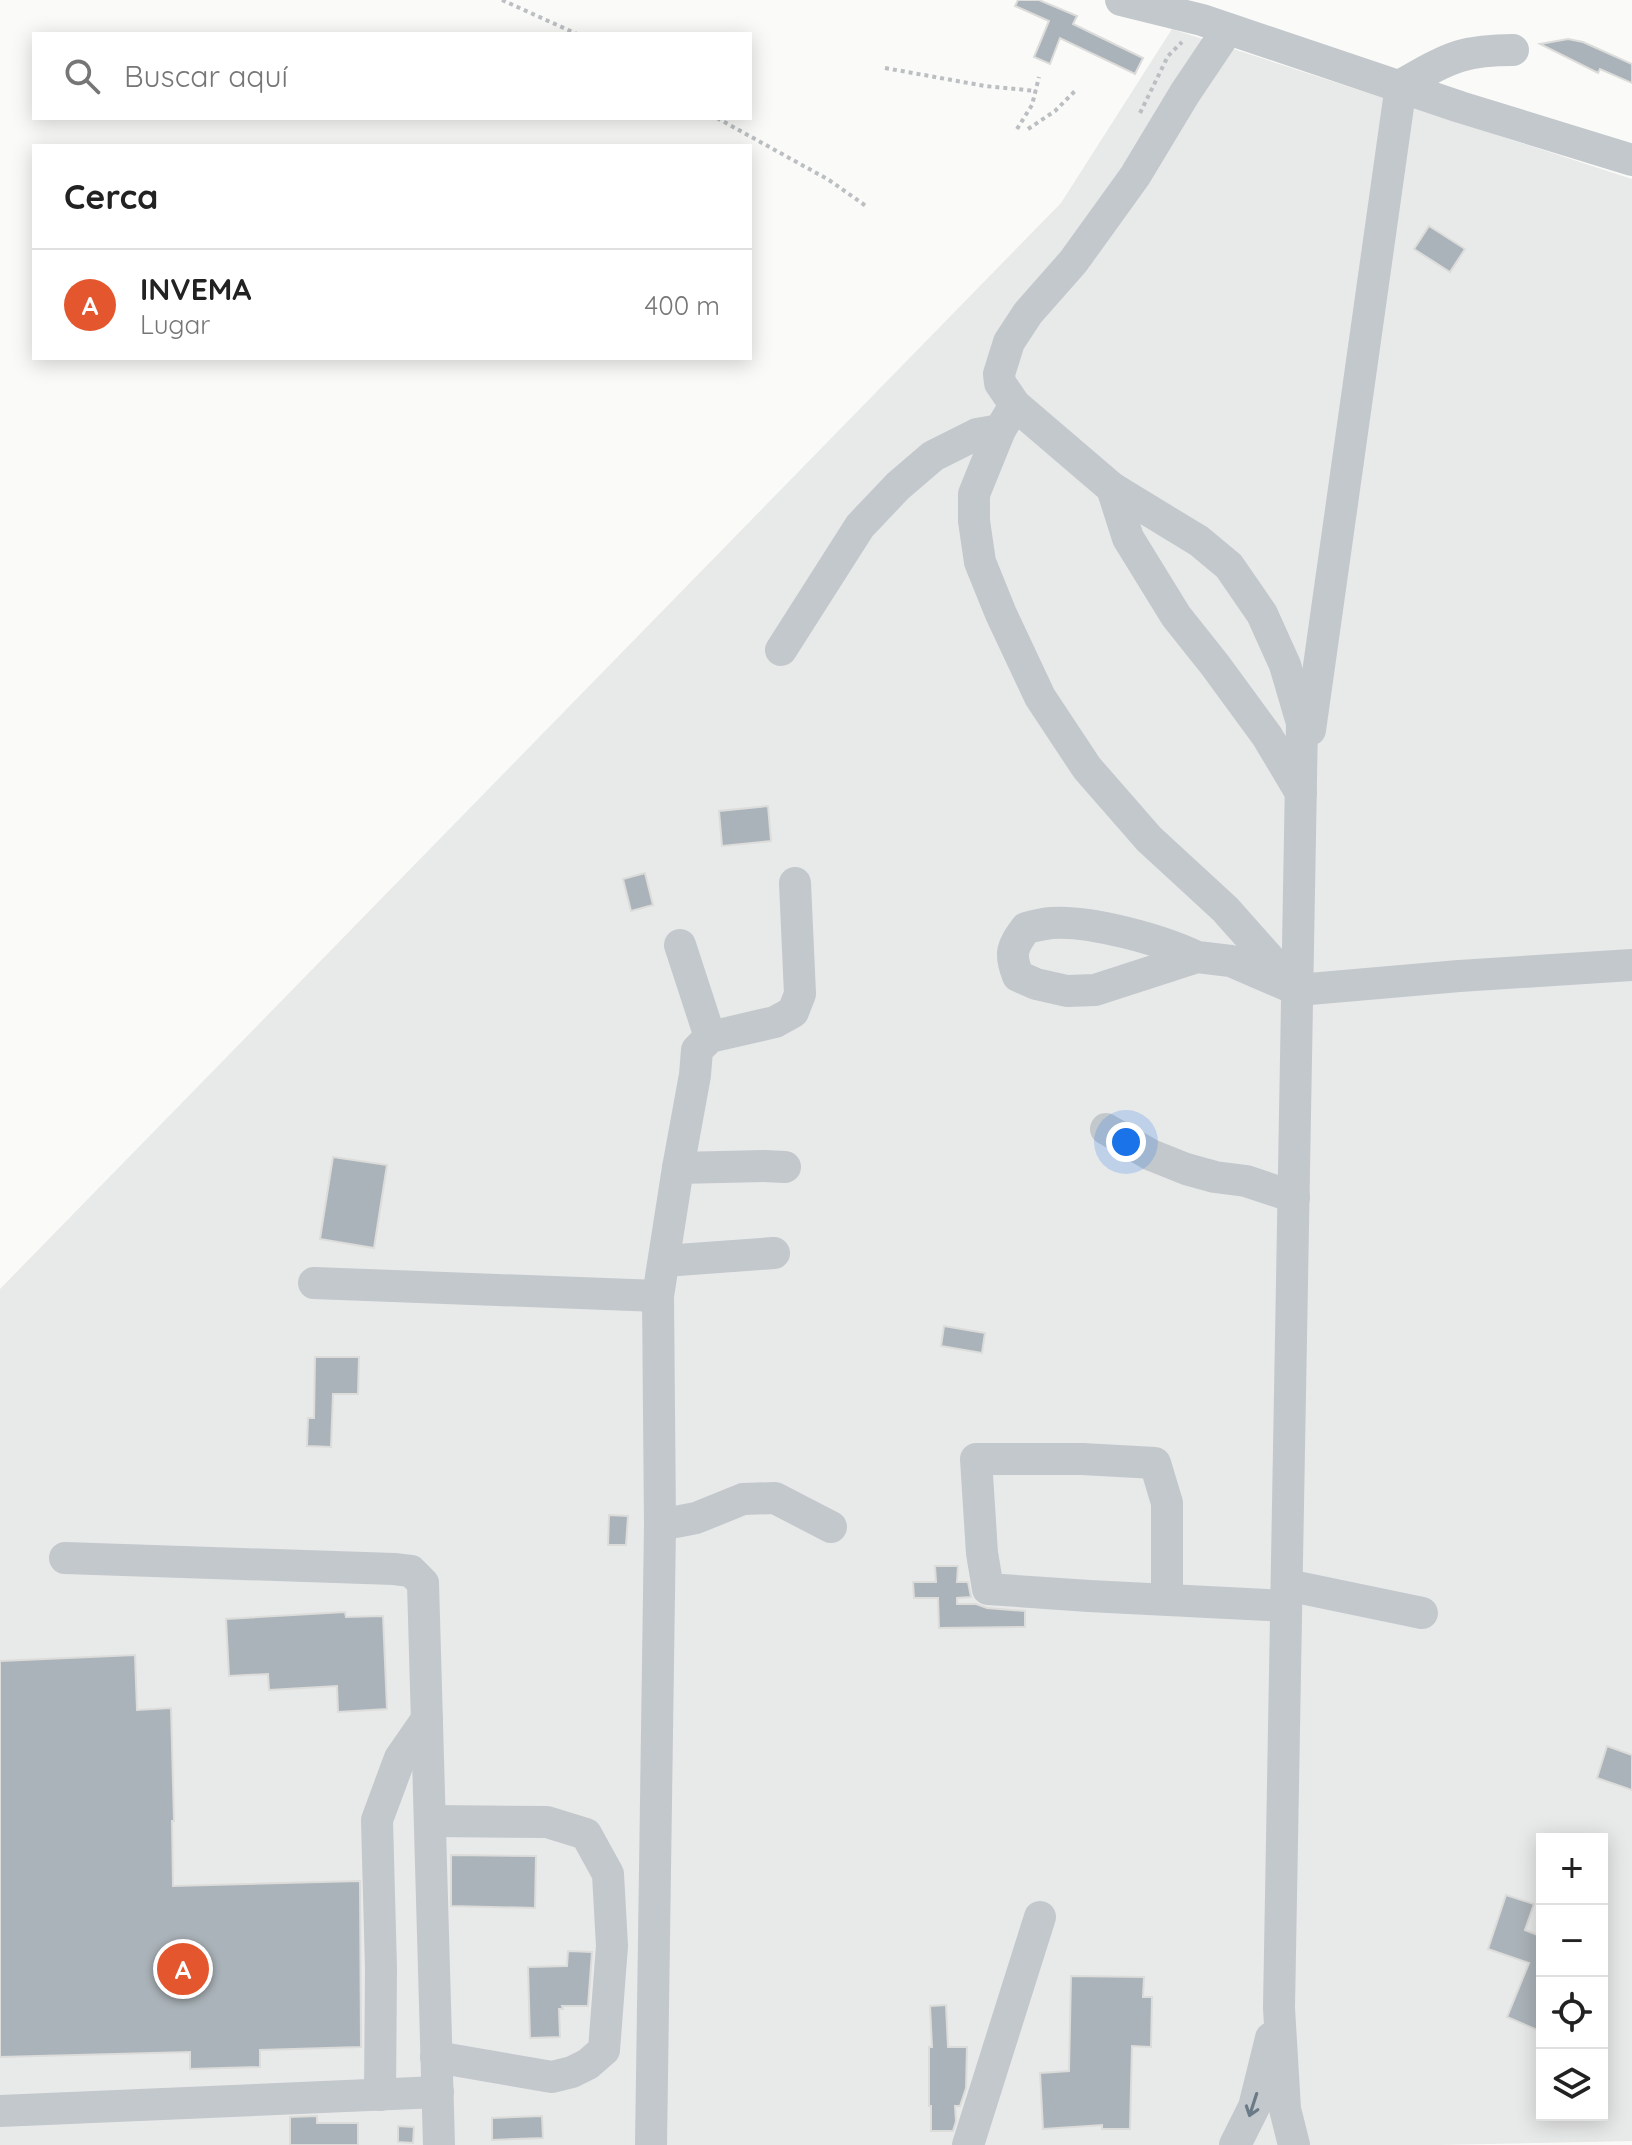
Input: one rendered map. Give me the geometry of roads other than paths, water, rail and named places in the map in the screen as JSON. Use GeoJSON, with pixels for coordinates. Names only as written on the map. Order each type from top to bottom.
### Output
{"type":"FeatureCollection","features":[{"type":"Feature","properties":{"kind":"street"},"geometry":{"type":"LineString","coordinates":[[1121,0],[1202,20],[1460,107],[1632,160]]}},
{"type":"Feature","properties":{"kind":"street"},"geometry":{"type":"LineString","coordinates":[[1228,29],[1135,176],[1073,262],[1028,313],[1009,342],[999,374],[1008,418],[974,494],[974,521],[980,562],[1001,614],[1040,697],[1087,768],[1139,827],[1225,909],[1298,990]]}},
{"type":"Feature","properties":{"kind":"street"},"geometry":{"type":"LineString","coordinates":[[1401,85],[1460,56],[1513,50]]}},
{"type":"Feature","properties":{"kind":"street"},"geometry":{"type":"LineString","coordinates":[[1301,793],[1401,85]]}},
{"type":"Feature","properties":{"kind":"street"},"geometry":{"type":"LineString","coordinates":[[1008,418],[1112,488],[1199,541],[1229,566],[1262,614],[1285,665],[1302,723],[1279,2008],[1285,2109],[1294,2145]]}},
{"type":"Feature","properties":{"kind":"street"},"geometry":{"type":"LineString","coordinates":[[781,650],[860,526],[898,486],[933,456],[1008,418]]}},
{"type":"Feature","properties":{"kind":"street"},"geometry":{"type":"LineString","coordinates":[[1112,488],[1128,538],[1176,616],[1267,736],[1301,793]]}},
{"type":"Feature","properties":{"kind":"street"},"geometry":{"type":"LineString","coordinates":[[651,2145],[660,1525],[658,1296],[697,1050],[710,1037],[775,1022],[793,1012],[800,994],[795,883]]}},
{"type":"Feature","properties":{"kind":"street"},"geometry":{"type":"LineString","coordinates":[[1197,957],[1095,990],[1067,991],[1018,976],[1012,960],[1015,944],[1026,928],[1052,923],[1089,925],[1150,939],[1197,957],[1231,961],[1298,990],[1632,965]]}},
{"type":"Feature","properties":{"kind":"street"},"geometry":{"type":"LineString","coordinates":[[680,945],[710,1037]]}},
{"type":"Feature","properties":{"kind":"street"},"geometry":{"type":"LineString","coordinates":[[1106,1129],[1151,1155],[1186,1169],[1246,1181],[1294,1197]]}},
{"type":"Feature","properties":{"kind":"street"},"geometry":{"type":"LineString","coordinates":[[678,1168],[785,1167]]}},
{"type":"Feature","properties":{"kind":"street"},"geometry":{"type":"LineString","coordinates":[[664,1261],[774,1253]]}},
{"type":"Feature","properties":{"kind":"street"},"geometry":{"type":"LineString","coordinates":[[314,1283],[658,1296]]}},
{"type":"Feature","properties":{"kind":"street"},"geometry":{"type":"LineString","coordinates":[[1167,1599],[1167,1503],[1155,1463],[976,1459],[982,1553],[988,1589],[1167,1599],[1287,1596],[1422,1613]]}},
{"type":"Feature","properties":{"kind":"street"},"geometry":{"type":"LineString","coordinates":[[660,1525],[696,1518],[743,1499],[775,1498],[831,1527]]}},
{"type":"Feature","properties":{"kind":"street"},"geometry":{"type":"LineString","coordinates":[[65,1558],[411,1571],[423,1583],[439,2145]]}},
{"type":"Feature","properties":{"kind":"street"},"geometry":{"type":"LineString","coordinates":[[380,2095],[377,1820],[400,1758],[427,1719]]}},
{"type":"Feature","properties":{"kind":"street"},"geometry":{"type":"LineString","coordinates":[[430,1821],[547,1822],[586,1834],[608,1874],[612,1946],[604,2050],[588,2064],[552,2077],[436,2057]]}},
{"type":"Feature","properties":{"kind":"street"},"geometry":{"type":"LineString","coordinates":[[380,1920],[432,1915]]}},
{"type":"Feature","properties":{"kind":"street"},"geometry":{"type":"LineString","coordinates":[[968,2145],[1040,1917]]}},
{"type":"Feature","properties":{"kind":"street"},"geometry":{"type":"LineString","coordinates":[[1235,2145],[1254,2107],[1279,2008]]}},
{"type":"Feature","properties":{"kind":"street"},"geometry":{"type":"LineString","coordinates":[[0,2111],[438,2092]]}},
{"type":"Feature","properties":{"kind":"place","name":"INVEMA"},"geometry":{"type":"Point","coordinates":[183,1969]}}]}
